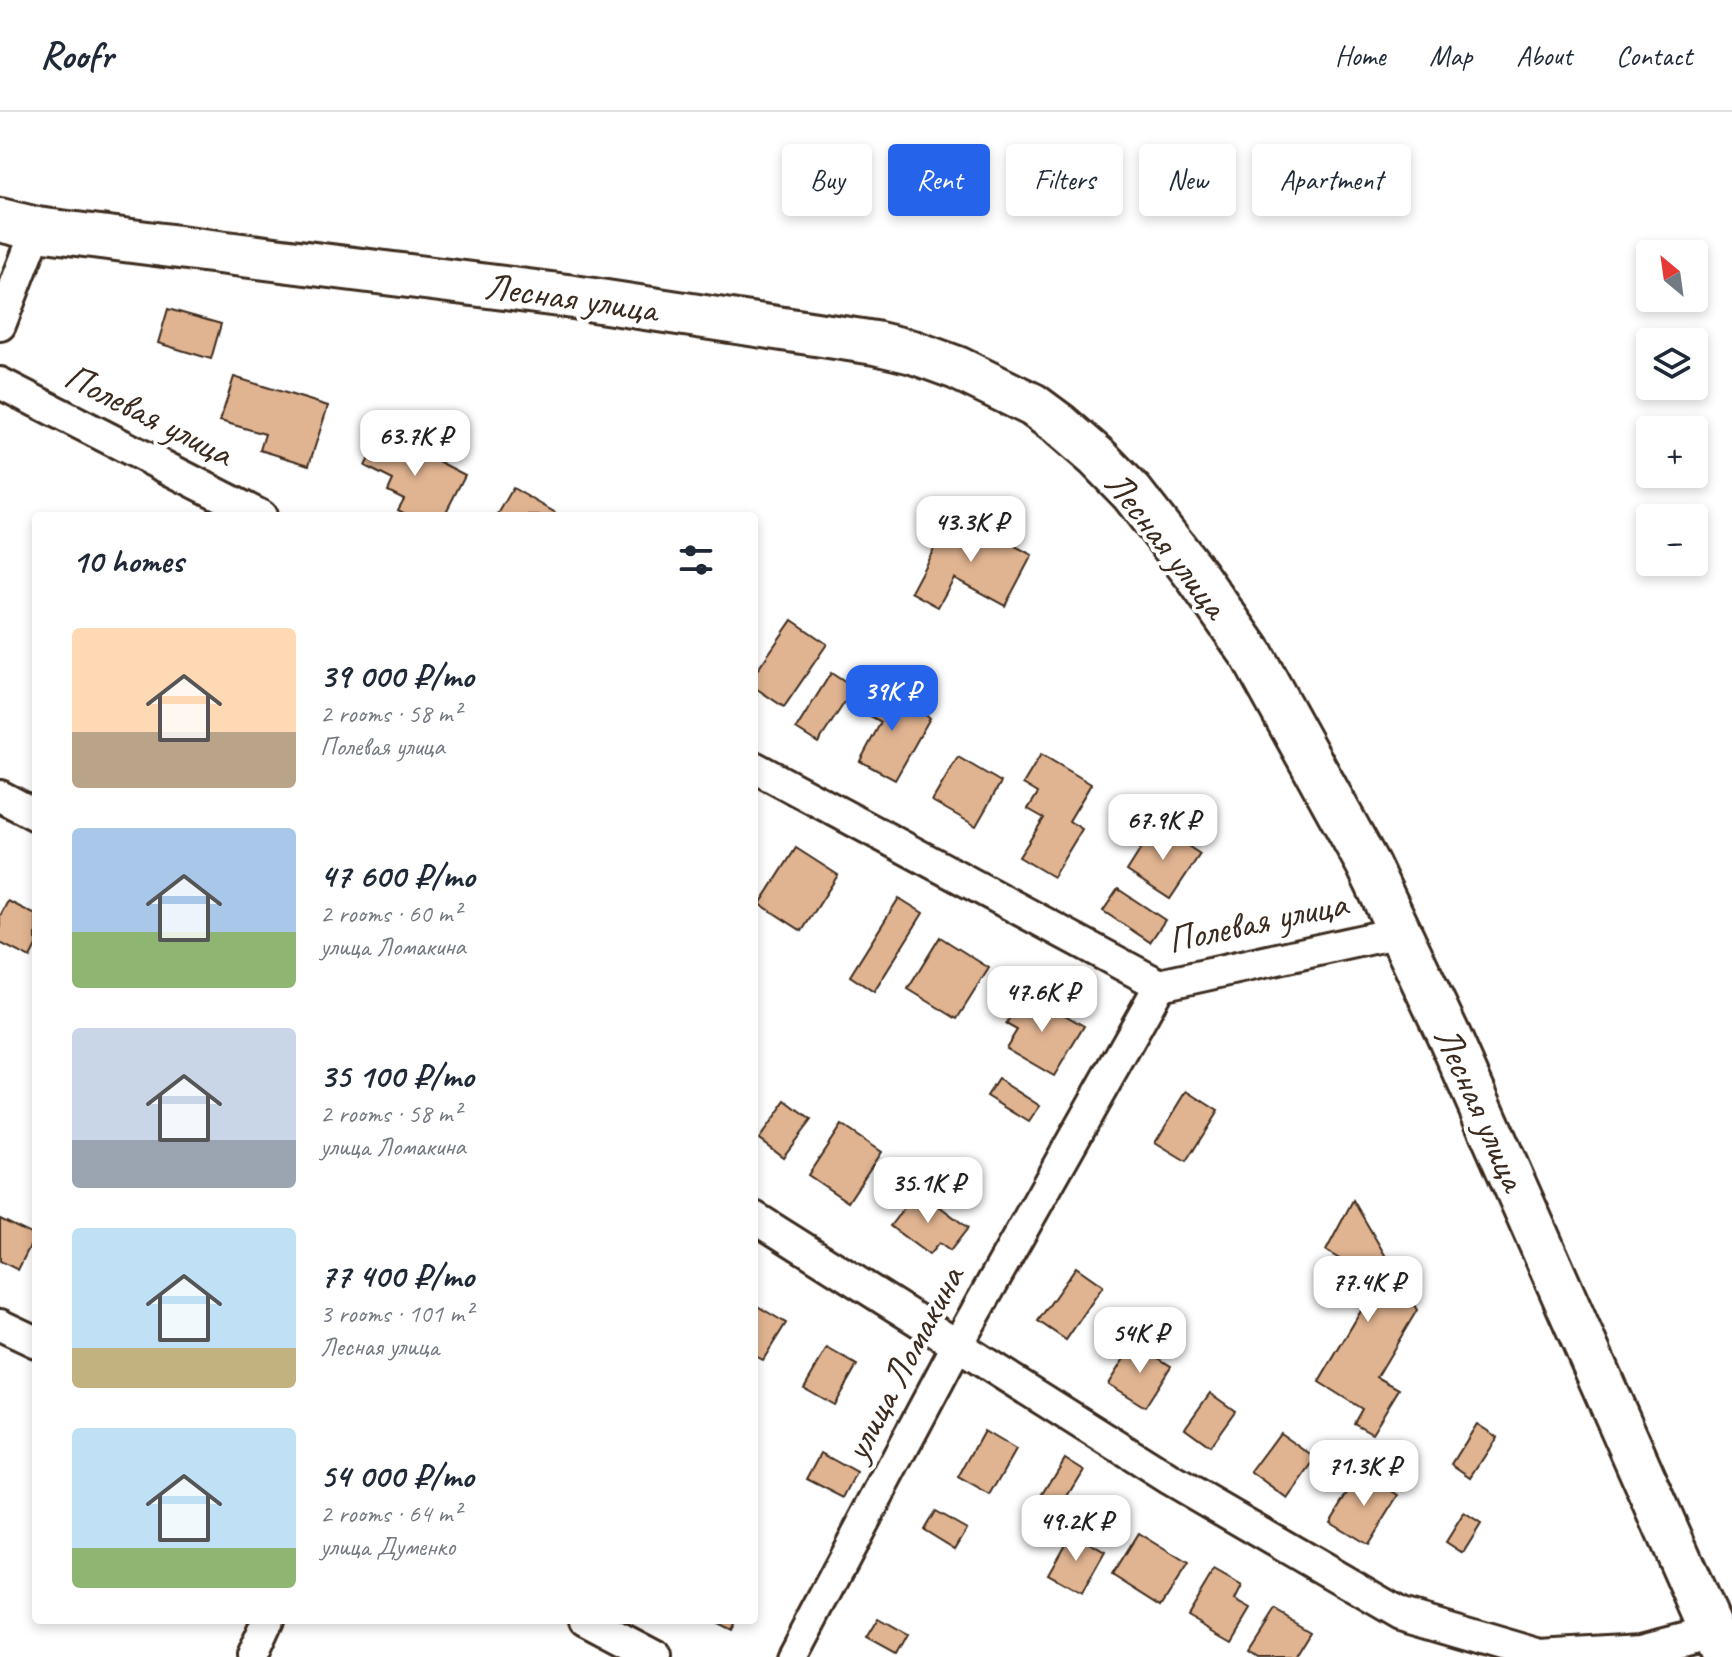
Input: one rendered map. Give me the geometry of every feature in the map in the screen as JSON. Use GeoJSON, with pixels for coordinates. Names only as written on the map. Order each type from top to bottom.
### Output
{"type":"FeatureCollection","features":[{"type":"Feature","properties":{"kind":"street"},"geometry":{"type":"LineString","coordinates":[[0,325],[18,225]]}},
{"type":"Feature","properties":{"kind":"street","name":"Лесная улица"},"geometry":{"type":"LineString","coordinates":[[18,225],[567,296],[810,331],[913,352],[957,368],[1033,405],[1098,458],[1132,493],[1196,575],[1252,655],[1368,865],[1534,1224],[1717,1644]]}},
{"type":"Feature","properties":{"kind":"street","name":"Полевая улица"},"geometry":{"type":"LineString","coordinates":[[0,383],[253,512]]}},
{"type":"Feature","properties":{"kind":"street","name":"Полевая улица"},"geometry":{"type":"LineString","coordinates":[[758,769],[1160,985],[1400,932]]}},
{"type":"Feature","properties":{"kind":"street"},"geometry":{"type":"LineString","coordinates":[[0,796],[32,813]]}},
{"type":"Feature","properties":{"kind":"street","name":"улица Ломакина"},"geometry":{"type":"LineString","coordinates":[[792,1657],[958,1344],[1160,985]]}},
{"type":"Feature","properties":{"kind":"street"},"geometry":{"type":"LineString","coordinates":[[758,1219],[1169,1479],[1401,1614],[1541,1655],[1717,1644]]}},
{"type":"Feature","properties":{"kind":"street"},"geometry":{"type":"LineString","coordinates":[[0,1325],[32,1340]]}},
{"type":"Feature","properties":{"kind":"street"},"geometry":{"type":"LineString","coordinates":[[251,1657],[266,1624]]}},
{"type":"Feature","properties":{"kind":"street"},"geometry":{"type":"LineString","coordinates":[[594,1624],[656,1657]]}},
{"type":"Feature","properties":{"kind":"building"},"geometry":{"type":"Polygon","coordinates":[[[168,309],[221,324],[211,359],[158,343],[168,309]]]}},
{"type":"Feature","properties":{"kind":"building"},"geometry":{"type":"Polygon","coordinates":[[[234,377],[328,406],[309,465],[260,450],[265,434],[220,421],[234,377]]]}},
{"type":"Feature","properties":{"kind":"building"},"geometry":{"type":"Polygon","coordinates":[[[382,432],[465,475],[446,512],[402,512],[398,510],[404,499],[388,491],[393,480],[365,466],[382,432]]]}},
{"type":"Feature","properties":{"kind":"building"},"geometry":{"type":"Polygon","coordinates":[[[513,488],[554,512],[499,512],[513,488]]]}},
{"type":"Feature","properties":{"kind":"building"},"geometry":{"type":"Polygon","coordinates":[[[953,513],[1032,555],[1005,606],[954,578],[938,607],[911,592],[953,513]]]}},
{"type":"Feature","properties":{"kind":"building"},"geometry":{"type":"Polygon","coordinates":[[[792,620],[827,644],[784,707],[758,690],[758,669],[792,620]]]}},
{"type":"Feature","properties":{"kind":"building"},"geometry":{"type":"Polygon","coordinates":[[[831,673],[854,688],[818,743],[796,729],[831,673]]]}},
{"type":"Feature","properties":{"kind":"building"},"geometry":{"type":"Polygon","coordinates":[[[877,688],[930,718],[895,780],[860,761],[881,722],[863,712],[877,688]]]}},
{"type":"Feature","properties":{"kind":"building"},"geometry":{"type":"Polygon","coordinates":[[[1041,754],[1091,784],[1069,821],[1082,829],[1053,877],[1019,857],[1044,818],[1028,809],[1038,793],[1023,784],[1041,754]]]}},
{"type":"Feature","properties":{"kind":"building"},"geometry":{"type":"Polygon","coordinates":[[[958,757],[1001,782],[976,826],[932,801],[958,757]]]}},
{"type":"Feature","properties":{"kind":"building"},"geometry":{"type":"Polygon","coordinates":[[[1156,825],[1200,854],[1170,899],[1127,871],[1156,825]]]}},
{"type":"Feature","properties":{"kind":"building"},"geometry":{"type":"Polygon","coordinates":[[[796,848],[838,875],[802,931],[760,904],[796,848]]]}},
{"type":"Feature","properties":{"kind":"building"},"geometry":{"type":"Polygon","coordinates":[[[1118,889],[1165,920],[1150,942],[1103,911],[1118,889]]]}},
{"type":"Feature","properties":{"kind":"building"},"geometry":{"type":"Polygon","coordinates":[[[899,898],[923,913],[874,992],[850,976],[899,898]]]}},
{"type":"Feature","properties":{"kind":"building"},"geometry":{"type":"Polygon","coordinates":[[[8,901],[32,913],[30,958],[0,943],[0,916],[8,901]]]}},
{"type":"Feature","properties":{"kind":"building"},"geometry":{"type":"Polygon","coordinates":[[[940,937],[989,968],[957,1019],[908,989],[940,937]]]}},
{"type":"Feature","properties":{"kind":"building"},"geometry":{"type":"Polygon","coordinates":[[[1025,992],[1084,1026],[1054,1076],[1006,1048],[1017,1030],[1006,1024],[1025,992]]]}},
{"type":"Feature","properties":{"kind":"building"},"geometry":{"type":"Polygon","coordinates":[[[998,1079],[1040,1106],[1029,1122],[987,1096],[998,1079]]]}},
{"type":"Feature","properties":{"kind":"building"},"geometry":{"type":"Polygon","coordinates":[[[1187,1091],[1218,1111],[1186,1162],[1155,1143],[1187,1091]]]}},
{"type":"Feature","properties":{"kind":"building"},"geometry":{"type":"Polygon","coordinates":[[[786,1101],[811,1120],[783,1157],[759,1139],[786,1101]]]}},
{"type":"Feature","properties":{"kind":"building"},"geometry":{"type":"Polygon","coordinates":[[[841,1125],[881,1152],[848,1202],[808,1175],[841,1125]]]}},
{"type":"Feature","properties":{"kind":"building"},"geometry":{"type":"Polygon","coordinates":[[[918,1190],[968,1228],[950,1251],[939,1243],[929,1255],[890,1226],[918,1190]]]}},
{"type":"Feature","properties":{"kind":"building"},"geometry":{"type":"Polygon","coordinates":[[[1353,1200],[1417,1310],[1377,1377],[1399,1389],[1372,1433],[1354,1423],[1362,1409],[1319,1382],[1378,1282],[1326,1251],[1353,1200]]]}},
{"type":"Feature","properties":{"kind":"building"},"geometry":{"type":"Polygon","coordinates":[[[0,1219],[32,1235],[32,1242],[18,1270],[0,1261],[0,1219]]]}},
{"type":"Feature","properties":{"kind":"building"},"geometry":{"type":"Polygon","coordinates":[[[1076,1267],[1103,1286],[1066,1340],[1038,1321],[1076,1267]]]}},
{"type":"Feature","properties":{"kind":"building"},"geometry":{"type":"Polygon","coordinates":[[[758,1306],[786,1323],[763,1360],[758,1357],[758,1306]]]}},
{"type":"Feature","properties":{"kind":"building"},"geometry":{"type":"Polygon","coordinates":[[[1134,1343],[1171,1366],[1145,1407],[1108,1384],[1134,1343]]]}},
{"type":"Feature","properties":{"kind":"building"},"geometry":{"type":"Polygon","coordinates":[[[827,1348],[857,1365],[834,1405],[804,1388],[827,1348]]]}},
{"type":"Feature","properties":{"kind":"building"},"geometry":{"type":"Polygon","coordinates":[[[1210,1393],[1235,1411],[1210,1446],[1185,1428],[1210,1393]]]}},
{"type":"Feature","properties":{"kind":"building"},"geometry":{"type":"Polygon","coordinates":[[[1477,1424],[1497,1437],[1471,1477],[1452,1464],[1477,1424]]]}},
{"type":"Feature","properties":{"kind":"building"},"geometry":{"type":"Polygon","coordinates":[[[984,1431],[1016,1450],[990,1496],[958,1478],[984,1431]]]}},
{"type":"Feature","properties":{"kind":"building"},"geometry":{"type":"Polygon","coordinates":[[[1280,1433],[1317,1459],[1288,1499],[1251,1472],[1280,1433]]]}},
{"type":"Feature","properties":{"kind":"building"},"geometry":{"type":"Polygon","coordinates":[[[821,1453],[857,1473],[844,1498],[807,1479],[821,1453]]]}},
{"type":"Feature","properties":{"kind":"building"},"geometry":{"type":"Polygon","coordinates":[[[1065,1458],[1084,1470],[1059,1511],[1040,1499],[1065,1458]]]}},
{"type":"Feature","properties":{"kind":"building"},"geometry":{"type":"Polygon","coordinates":[[[1361,1472],[1399,1495],[1368,1545],[1330,1522],[1361,1472]]]}},
{"type":"Feature","properties":{"kind":"building"},"geometry":{"type":"Polygon","coordinates":[[[935,1511],[967,1529],[955,1549],[924,1530],[935,1511]]]}},
{"type":"Feature","properties":{"kind":"building"},"geometry":{"type":"Polygon","coordinates":[[[1464,1513],[1481,1524],[1463,1553],[1446,1542],[1464,1513]]]}},
{"type":"Feature","properties":{"kind":"building"},"geometry":{"type":"Polygon","coordinates":[[[1071,1533],[1105,1552],[1082,1593],[1048,1574],[1071,1533]]]}},
{"type":"Feature","properties":{"kind":"building"},"geometry":{"type":"Polygon","coordinates":[[[1138,1533],[1188,1564],[1161,1606],[1112,1575],[1138,1533]]]}},
{"type":"Feature","properties":{"kind":"building"},"geometry":{"type":"Polygon","coordinates":[[[1214,1570],[1242,1586],[1235,1600],[1251,1609],[1232,1641],[1187,1615],[1214,1570]]]}},
{"type":"Feature","properties":{"kind":"building"},"geometry":{"type":"Polygon","coordinates":[[[1275,1610],[1310,1631],[1294,1657],[1258,1657],[1249,1651],[1275,1610]]]}},
{"type":"Feature","properties":{"kind":"building"},"geometry":{"type":"Polygon","coordinates":[[[878,1619],[906,1635],[895,1655],[866,1639],[878,1619]]]}},
{"type":"Feature","properties":{"kind":"building"},"geometry":{"type":"Polygon","coordinates":[[[719,1624],[734,1624],[731,1630],[719,1624]]]}}]}
